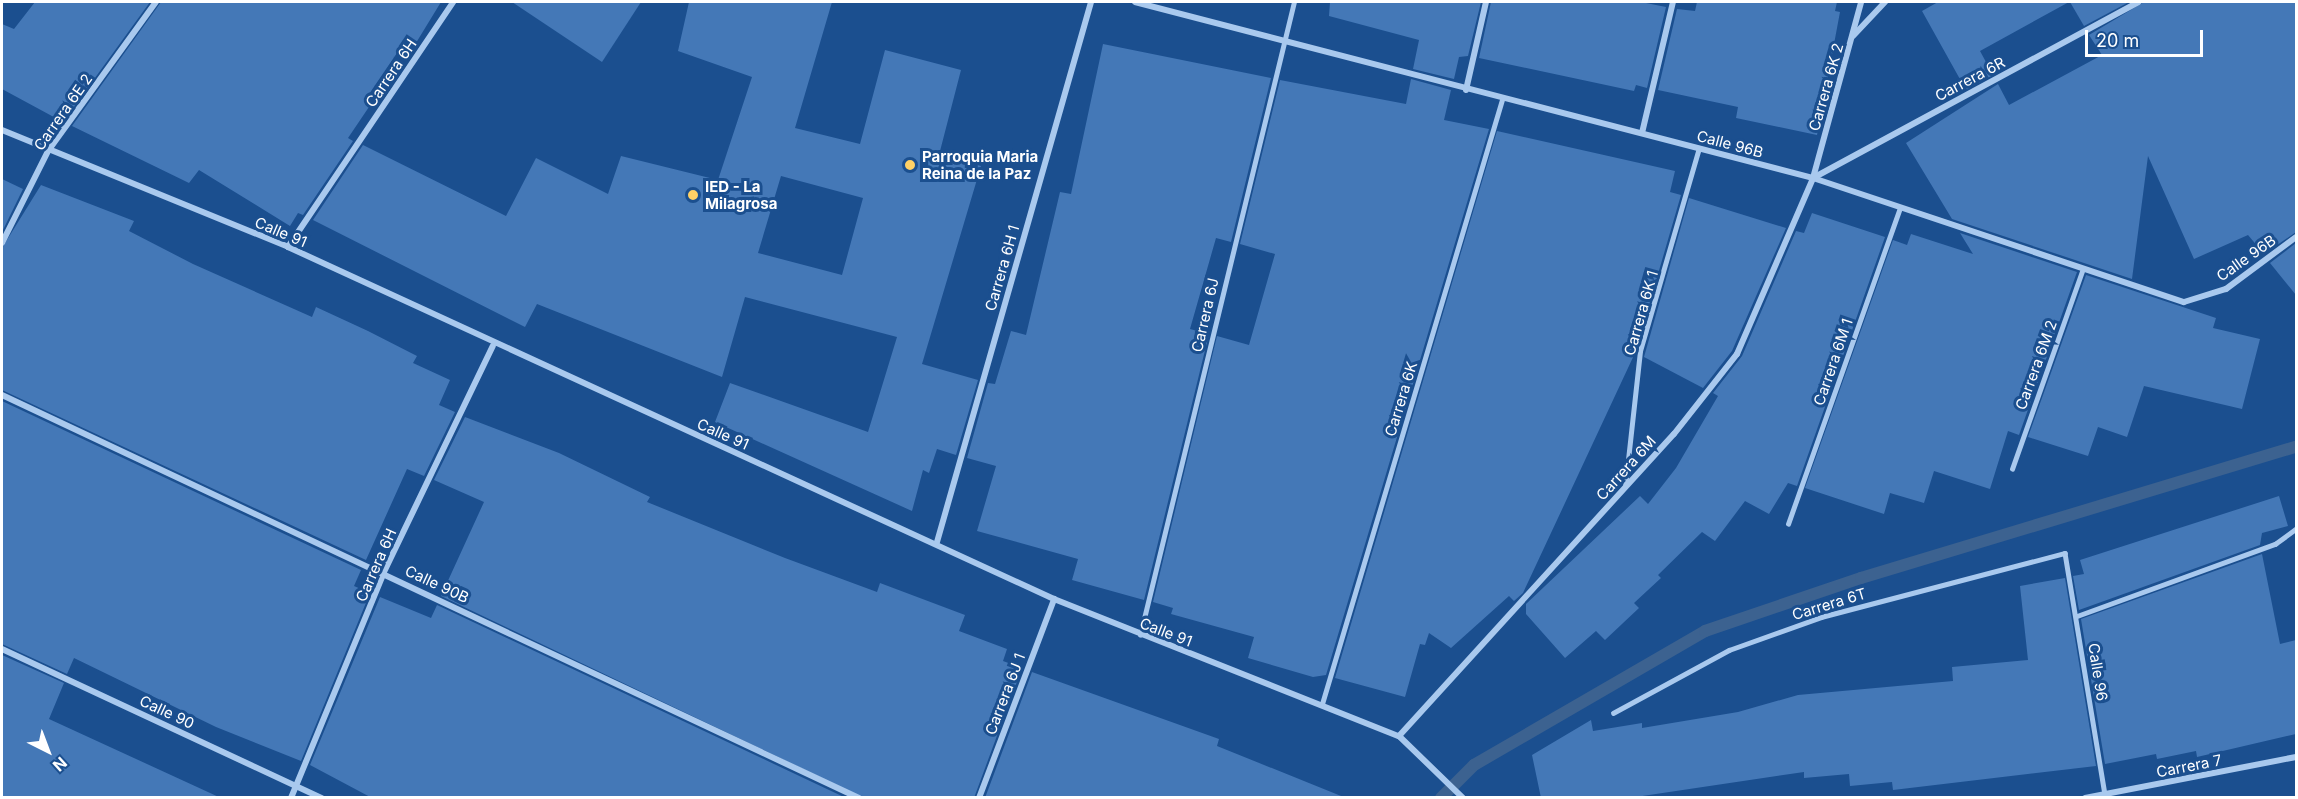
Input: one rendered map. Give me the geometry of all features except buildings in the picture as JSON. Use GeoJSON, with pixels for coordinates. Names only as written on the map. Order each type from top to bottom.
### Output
{"type":"FeatureCollection","features":[{"type":"Feature","properties":{"kind":"street","name":"Carrera 6E 2"},"geometry":{"type":"LineString","coordinates":[[2,243],[48,151],[156,2]]}},
{"type":"Feature","properties":{"kind":"street","name":"Carrera 6H"},"geometry":{"type":"LineString","coordinates":[[288,247],[453,2]]}},
{"type":"Feature","properties":{"kind":"street","name":"Carrera 6H 1"},"geometry":{"type":"LineString","coordinates":[[937,542],[1091,2]]}},
{"type":"Feature","properties":{"kind":"street","name":"Calle 96B"},"geometry":{"type":"LineString","coordinates":[[1135,2],[1502,100],[1642,133],[1813,178],[2184,302],[2226,289],[2296,237]]}},
{"type":"Feature","properties":{"kind":"street"},"geometry":{"type":"LineString","coordinates":[[1466,90],[1486,2]]}},
{"type":"Feature","properties":{"kind":"street"},"geometry":{"type":"LineString","coordinates":[[1642,133],[1672,2]]}},
{"type":"Feature","properties":{"kind":"street","name":"Carrera 6K 2"},"geometry":{"type":"LineString","coordinates":[[1813,178],[1861,2]]}},
{"type":"Feature","properties":{"kind":"street"},"geometry":{"type":"LineString","coordinates":[[1852,37],[1885,2]]}},
{"type":"Feature","properties":{"kind":"street","name":"Carrera 6R"},"geometry":{"type":"LineString","coordinates":[[1813,178],[2139,2]]}},
{"type":"Feature","properties":{"kind":"street","name":"Calle 91"},"geometry":{"type":"LineString","coordinates":[[2,130],[48,151],[288,247],[493,346],[937,542],[1054,599],[1399,736],[1463,798]]}},
{"type":"Feature","properties":{"kind":"street","name":"Carrera 6M"},"geometry":{"type":"LineString","coordinates":[[1399,736],[1624,488],[1737,354],[1813,178]]}},
{"type":"Feature","properties":{"kind":"street","name":"Carrera 6H"},"geometry":{"type":"LineString","coordinates":[[291,798],[384,572],[493,346]]}},
{"type":"Feature","properties":{"kind":"street","name":"Calle 90B"},"geometry":{"type":"LineString","coordinates":[[2,395],[384,572],[859,798]]}},
{"type":"Feature","properties":{"kind":"street","name":"Carrera 6J 1"},"geometry":{"type":"LineString","coordinates":[[978,798],[1054,599]]}},
{"type":"Feature","properties":{"kind":"street","name":"Calle 90"},"geometry":{"type":"LineString","coordinates":[[2,650],[297,784],[322,798]]}},
{"type":"Feature","properties":{"kind":"street","name":"Carrera 7"},"geometry":{"type":"LineString","coordinates":[[2085,798],[2105,794],[2118,795],[2296,757]]}},
{"type":"Feature","properties":{"kind":"lane","name":"Carrera 6J"},"geometry":{"type":"LineString","coordinates":[[1140,635],[1293,2]]}},
{"type":"Feature","properties":{"kind":"lane","name":"Carrera 6K"},"geometry":{"type":"LineString","coordinates":[[1322,704],[1502,100]]}},
{"type":"Feature","properties":{"kind":"lane","name":"Carrera 6K 1"},"geometry":{"type":"LineString","coordinates":[[1624,488],[1640,351],[1699,148]]}},
{"type":"Feature","properties":{"kind":"lane","name":"Carrera 6M 1"},"geometry":{"type":"LineString","coordinates":[[1788,524],[1900,208]]}},
{"type":"Feature","properties":{"kind":"lane","name":"Carrera 6M 2"},"geometry":{"type":"LineString","coordinates":[[2012,470],[2083,269]]}},
{"type":"Feature","properties":{"kind":"lane"},"geometry":{"type":"LineString","coordinates":[[2077,616],[2275,544],[2296,529]]}},
{"type":"Feature","properties":{"kind":"lane","name":"Calle 96"},"geometry":{"type":"LineString","coordinates":[[2065,553],[2105,794]]}},
{"type":"Feature","properties":{"kind":"lane","name":"Carrera 6T"},"geometry":{"type":"LineString","coordinates":[[1613,713],[1729,650],[1821,617],[2065,553]]}},
{"type":"Feature","properties":{"kind":"waterway"},"geometry":{"type":"LineString","coordinates":[[1441,798],[1474,765],[1705,631],[1861,578],[2296,447]]}},
{"type":"Feature","properties":{"kind":"place","name":"Parroquia Maria Reina de la Paz"},"geometry":{"type":"Point","coordinates":[910,165]}},
{"type":"Feature","properties":{"kind":"place","name":"IED - La Milagrosa"},"geometry":{"type":"Point","coordinates":[693,195]}}]}
